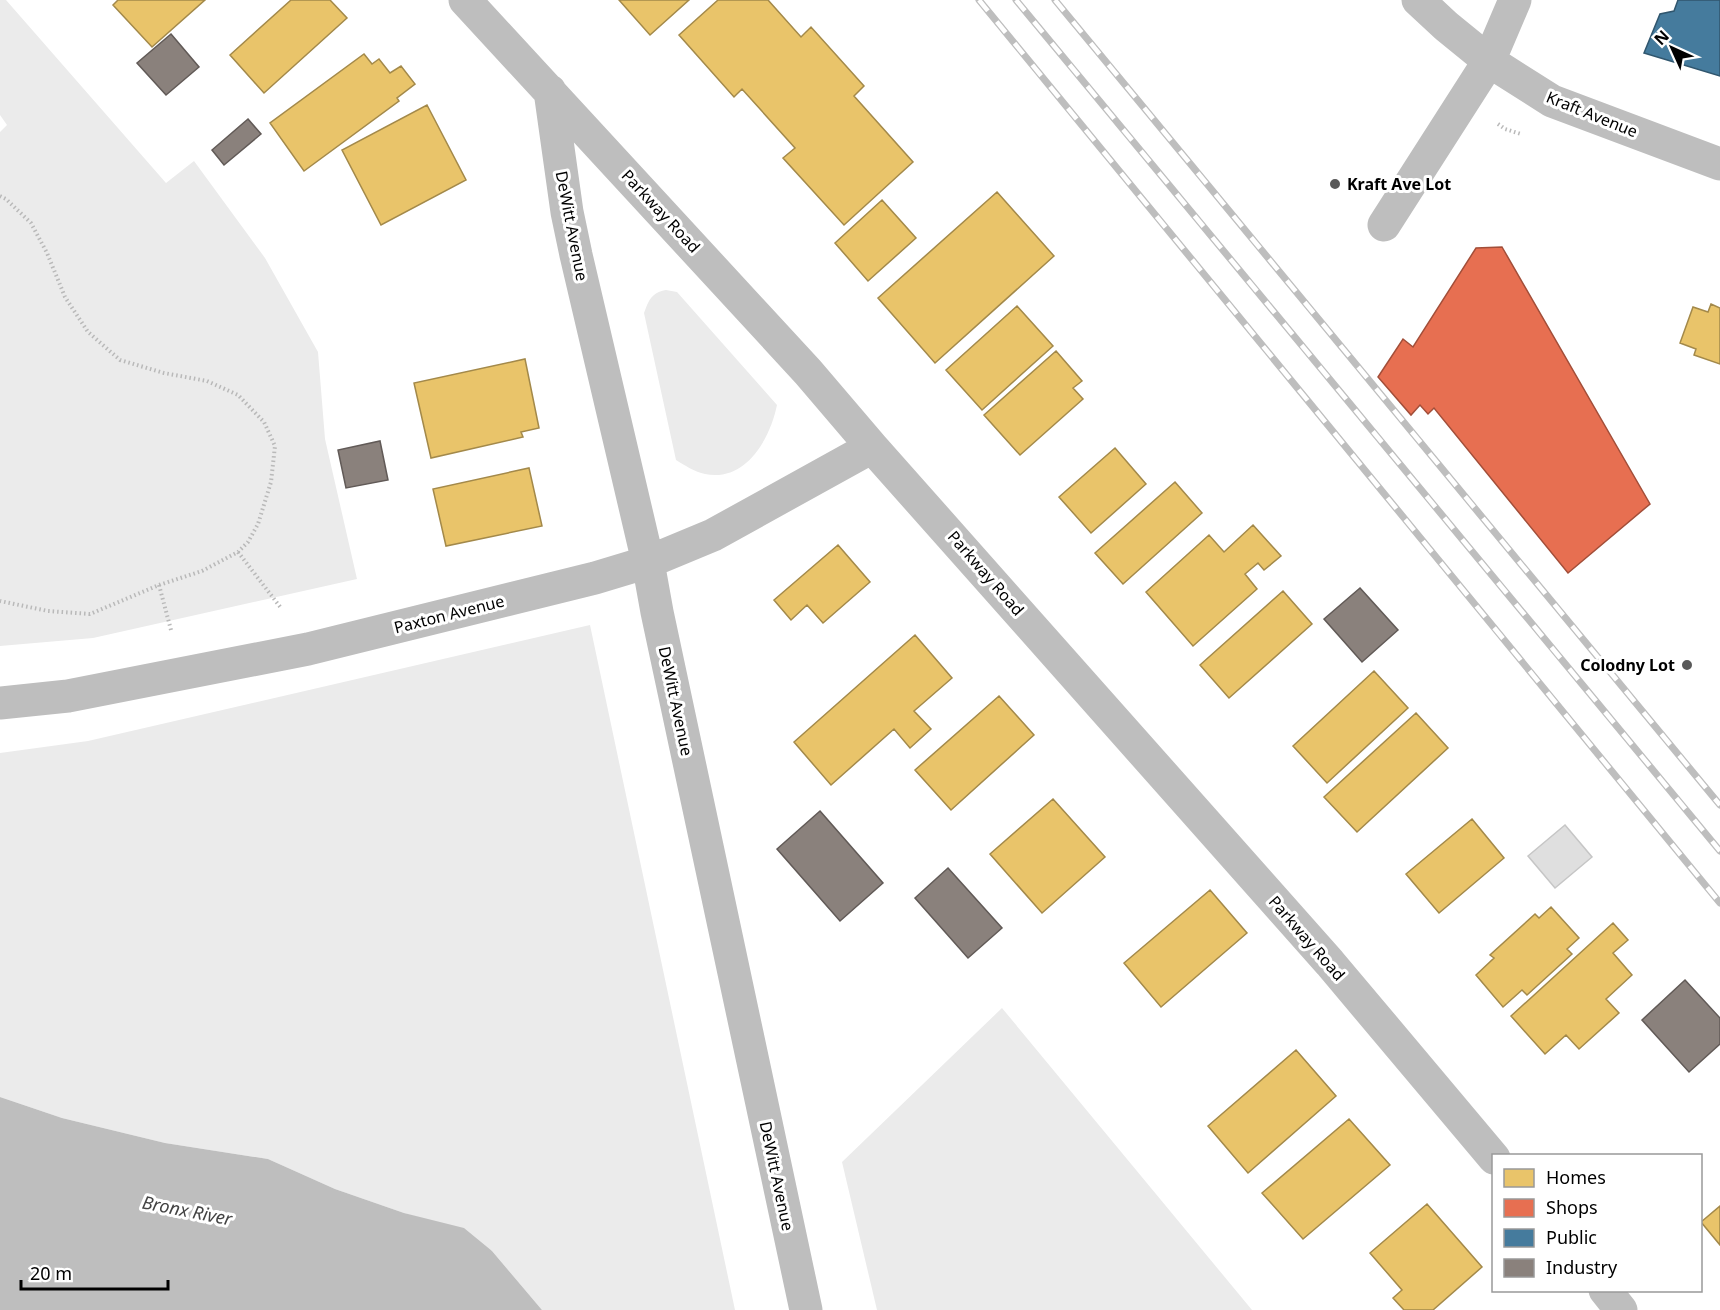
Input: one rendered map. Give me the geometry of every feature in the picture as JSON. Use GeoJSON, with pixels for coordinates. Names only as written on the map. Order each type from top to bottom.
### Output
{"type":"FeatureCollection","features":[{"type":"Feature","properties":{"kind":"street","name":"Parkway Road"},"geometry":{"type":"LineString","coordinates":[[465,0],[808,372],[1330,963],[1492,1156]]}},
{"type":"Feature","properties":{"kind":"street","name":"Kraft Avenue"},"geometry":{"type":"LineString","coordinates":[[1418,0],[1489,61],[1552,101],[1720,164]]}},
{"type":"Feature","properties":{"kind":"street"},"geometry":{"type":"LineString","coordinates":[[1384,225],[1489,61],[1515,0]]}},
{"type":"Feature","properties":{"kind":"street","name":"DeWitt Avenue"},"geometry":{"type":"LineString","coordinates":[[550,92],[572,234],[648,562],[806,1310]]}},
{"type":"Feature","properties":{"kind":"street","name":"Paxton Avenue"},"geometry":{"type":"LineString","coordinates":[[0,702],[68,696],[308,650],[595,578],[648,562],[713,535],[872,447]]}},
{"type":"Feature","properties":{"kind":"street"},"geometry":{"type":"LineString","coordinates":[[1607,1292],[1622,1310]]}},
{"type":"Feature","properties":{"kind":"path"},"geometry":{"type":"LineString","coordinates":[[0,196],[6,198],[31,223],[47,253],[65,297],[88,332],[120,360],[164,373],[207,381],[238,395],[264,422],[275,446],[271,482],[258,525],[248,542],[238,552],[202,571],[159,585],[90,614],[48,611],[0,601]]}},
{"type":"Feature","properties":{"kind":"path"},"geometry":{"type":"LineString","coordinates":[[238,552],[282,608]]}},
{"type":"Feature","properties":{"kind":"path"},"geometry":{"type":"LineString","coordinates":[[159,585],[171,630]]}},
{"type":"Feature","properties":{"kind":"shaded area"},"geometry":{"type":"Polygon","coordinates":[[[0,0],[6,0],[166,183],[194,161],[265,258],[318,352],[325,439],[357,579],[93,638],[0,646],[0,132],[7,125],[0,115],[0,0]]]}},
{"type":"Feature","properties":{"kind":"shaded area"},"geometry":{"type":"Polygon","coordinates":[[[666,290],[677,292],[777,405],[769,431],[762,444],[744,465],[733,471],[720,475],[705,474],[676,460],[644,313],[651,298],[666,290]]]}},
{"type":"Feature","properties":{"kind":"shaded area"},"geometry":{"type":"Polygon","coordinates":[[[590,625],[735,1310],[542,1310],[492,1251],[431,1221],[335,1189],[268,1159],[165,1143],[62,1118],[0,1097],[0,753],[88,741],[590,625]]]}},
{"type":"Feature","properties":{"kind":"shaded area"},"geometry":{"type":"Polygon","coordinates":[[[1002,1008],[1252,1310],[877,1310],[842,1162],[1002,1008]]]}},
{"type":"Feature","properties":{"kind":"water","name":"Bronx River"},"geometry":{"type":"Polygon","coordinates":[[[0,1097],[62,1118],[165,1143],[268,1159],[335,1189],[404,1213],[464,1228],[492,1251],[542,1310],[0,1310],[0,1097]]]}},
{"type":"Feature","properties":{"kind":"building: Homes"},"geometry":{"type":"Polygon","coordinates":[[[118,0],[205,0],[152,47],[113,5],[118,0]]]}},
{"type":"Feature","properties":{"kind":"building: Homes"},"geometry":{"type":"Polygon","coordinates":[[[291,0],[330,0],[347,18],[264,93],[230,55],[291,0]]]}},
{"type":"Feature","properties":{"kind":"building: Homes"},"geometry":{"type":"Polygon","coordinates":[[[619,0],[689,0],[650,35],[619,0]]]}},
{"type":"Feature","properties":{"kind":"building: Homes"},"geometry":{"type":"Polygon","coordinates":[[[718,0],[768,0],[801,37],[811,27],[864,86],[854,96],[913,162],[844,225],[783,158],[795,148],[742,89],[734,97],[679,35],[718,0]]]}},
{"type":"Feature","properties":{"kind":"building: Homes"},"geometry":{"type":"Polygon","coordinates":[[[364,54],[372,64],[379,59],[390,73],[401,66],[415,84],[397,98],[399,101],[304,171],[270,123],[364,54]]]}},
{"type":"Feature","properties":{"kind":"building: Homes"},"geometry":{"type":"Polygon","coordinates":[[[427,105],[466,180],[381,225],[342,150],[427,105]]]}},
{"type":"Feature","properties":{"kind":"building: Homes"},"geometry":{"type":"Polygon","coordinates":[[[997,192],[1054,256],[935,363],[878,298],[997,192]]]}},
{"type":"Feature","properties":{"kind":"building: Homes"},"geometry":{"type":"Polygon","coordinates":[[[882,200],[916,238],[868,281],[835,243],[882,200]]]}},
{"type":"Feature","properties":{"kind":"building: Homes"},"geometry":{"type":"Polygon","coordinates":[[[1711,304],[1720,308],[1720,364],[1694,355],[1696,349],[1680,343],[1693,307],[1708,312],[1711,304]]]}},
{"type":"Feature","properties":{"kind":"building: Homes"},"geometry":{"type":"Polygon","coordinates":[[[1017,306],[1053,346],[982,410],[946,370],[1017,306]]]}},
{"type":"Feature","properties":{"kind":"building: Homes"},"geometry":{"type":"Polygon","coordinates":[[[1056,351],[1082,381],[1073,388],[1083,399],[1020,455],[984,415],[1056,351]]]}},
{"type":"Feature","properties":{"kind":"building: Homes"},"geometry":{"type":"Polygon","coordinates":[[[525,359],[539,428],[521,432],[523,437],[431,458],[414,383],[525,359]]]}},
{"type":"Feature","properties":{"kind":"building: Homes"},"geometry":{"type":"Polygon","coordinates":[[[1115,448],[1146,484],[1091,533],[1059,497],[1115,448]]]}},
{"type":"Feature","properties":{"kind":"building: Homes"},"geometry":{"type":"Polygon","coordinates":[[[529,468],[542,526],[446,546],[433,489],[529,468]]]}},
{"type":"Feature","properties":{"kind":"building: Homes"},"geometry":{"type":"Polygon","coordinates":[[[1175,482],[1202,513],[1123,584],[1095,553],[1175,482]]]}},
{"type":"Feature","properties":{"kind":"building: Homes"},"geometry":{"type":"Polygon","coordinates":[[[1253,525],[1281,556],[1264,570],[1258,563],[1245,574],[1257,589],[1193,646],[1146,592],[1209,535],[1224,552],[1253,525]]]}},
{"type":"Feature","properties":{"kind":"building: Homes"},"geometry":{"type":"Polygon","coordinates":[[[838,545],[870,582],[823,623],[807,605],[791,620],[774,600],[838,545]]]}},
{"type":"Feature","properties":{"kind":"building: Homes"},"geometry":{"type":"Polygon","coordinates":[[[1283,591],[1312,624],[1229,698],[1200,665],[1283,591]]]}},
{"type":"Feature","properties":{"kind":"building: Homes"},"geometry":{"type":"Polygon","coordinates":[[[915,635],[952,678],[914,711],[931,729],[910,748],[894,729],[831,785],[794,742],[915,635]]]}},
{"type":"Feature","properties":{"kind":"building: Homes"},"geometry":{"type":"Polygon","coordinates":[[[1374,671],[1408,708],[1327,783],[1293,746],[1374,671]]]}},
{"type":"Feature","properties":{"kind":"building: Homes"},"geometry":{"type":"Polygon","coordinates":[[[999,696],[1034,735],[951,810],[915,770],[999,696]]]}},
{"type":"Feature","properties":{"kind":"building: Homes"},"geometry":{"type":"Polygon","coordinates":[[[1416,713],[1448,748],[1357,832],[1324,797],[1416,713]]]}},
{"type":"Feature","properties":{"kind":"building: Homes"},"geometry":{"type":"Polygon","coordinates":[[[1053,799],[1105,857],[1042,913],[990,854],[1053,799]]]}},
{"type":"Feature","properties":{"kind":"building: Homes"},"geometry":{"type":"Polygon","coordinates":[[[1472,819],[1504,858],[1439,913],[1406,874],[1472,819]]]}},
{"type":"Feature","properties":{"kind":"building: Homes"},"geometry":{"type":"Polygon","coordinates":[[[1210,890],[1247,933],[1161,1007],[1124,963],[1210,890]]]}},
{"type":"Feature","properties":{"kind":"building: Homes"},"geometry":{"type":"Polygon","coordinates":[[[1551,907],[1579,938],[1567,949],[1572,954],[1527,995],[1522,990],[1503,1007],[1476,975],[1494,958],[1490,955],[1535,914],[1539,918],[1551,907]]]}},
{"type":"Feature","properties":{"kind":"building: Homes"},"geometry":{"type":"Polygon","coordinates":[[[1613,923],[1628,940],[1613,953],[1632,975],[1606,999],[1619,1013],[1579,1049],[1566,1035],[1545,1054],[1511,1016],[1613,923]]]}},
{"type":"Feature","properties":{"kind":"building: Homes"},"geometry":{"type":"Polygon","coordinates":[[[1296,1050],[1336,1096],[1248,1173],[1208,1126],[1296,1050]]]}},
{"type":"Feature","properties":{"kind":"building: Homes"},"geometry":{"type":"Polygon","coordinates":[[[1349,1119],[1390,1165],[1303,1239],[1262,1193],[1349,1119]]]}},
{"type":"Feature","properties":{"kind":"building: Homes"},"geometry":{"type":"Polygon","coordinates":[[[1427,1204],[1482,1267],[1433,1310],[1404,1310],[1393,1298],[1402,1290],[1370,1253],[1427,1204]]]}},
{"type":"Feature","properties":{"kind":"building: Homes"},"geometry":{"type":"Polygon","coordinates":[[[1720,1206],[1720,1245],[1702,1223],[1720,1206]]]}},
{"type":"Feature","properties":{"kind":"building: Shops"},"geometry":{"type":"Polygon","coordinates":[[[1502,247],[1650,504],[1568,573],[1434,408],[1428,414],[1420,405],[1411,415],[1378,377],[1403,339],[1413,347],[1476,248],[1502,247]]]}},
{"type":"Feature","properties":{"kind":"building: Public"},"geometry":{"type":"Polygon","coordinates":[[[1678,0],[1720,0],[1720,76],[1644,53],[1660,14],[1674,11],[1678,0]]]}},
{"type":"Feature","properties":{"kind":"building: Industry"},"geometry":{"type":"Polygon","coordinates":[[[171,34],[199,67],[166,95],[137,63],[171,34]]]}},
{"type":"Feature","properties":{"kind":"building: Industry"},"geometry":{"type":"Polygon","coordinates":[[[248,119],[261,134],[224,165],[212,150],[248,119]]]}},
{"type":"Feature","properties":{"kind":"building: Industry"},"geometry":{"type":"Polygon","coordinates":[[[380,441],[388,480],[346,488],[338,450],[380,441]]]}},
{"type":"Feature","properties":{"kind":"building: Industry"},"geometry":{"type":"Polygon","coordinates":[[[1360,588],[1398,630],[1362,662],[1324,619],[1360,588]]]}},
{"type":"Feature","properties":{"kind":"building: Industry"},"geometry":{"type":"Polygon","coordinates":[[[820,811],[883,883],[840,921],[777,849],[820,811]]]}},
{"type":"Feature","properties":{"kind":"building: Industry"},"geometry":{"type":"Polygon","coordinates":[[[948,868],[1002,928],[968,958],[915,898],[948,868]]]}},
{"type":"Feature","properties":{"kind":"building: Industry"},"geometry":{"type":"Polygon","coordinates":[[[1685,980],[1720,1018],[1720,1044],[1689,1072],[1642,1020],[1685,980]]]}},
{"type":"Feature","properties":{"kind":"building: Other"},"geometry":{"type":"Polygon","coordinates":[[[1565,825],[1592,857],[1555,888],[1528,856],[1565,825]]]}},
{"type":"Feature","properties":{"kind":"railway"},"geometry":{"type":"LineString","coordinates":[[979,0],[1720,903]]}},
{"type":"Feature","properties":{"kind":"railway"},"geometry":{"type":"LineString","coordinates":[[1016,0],[1720,851]]}},
{"type":"Feature","properties":{"kind":"railway"},"geometry":{"type":"LineString","coordinates":[[1055,0],[1720,805]]}},
{"type":"Feature","properties":{"kind":"place","name":"Kraft Ave Lot"},"geometry":{"type":"Point","coordinates":[1335,184]}},
{"type":"Feature","properties":{"kind":"place","name":"Colodny Lot"},"geometry":{"type":"Point","coordinates":[1687,665]}}]}
